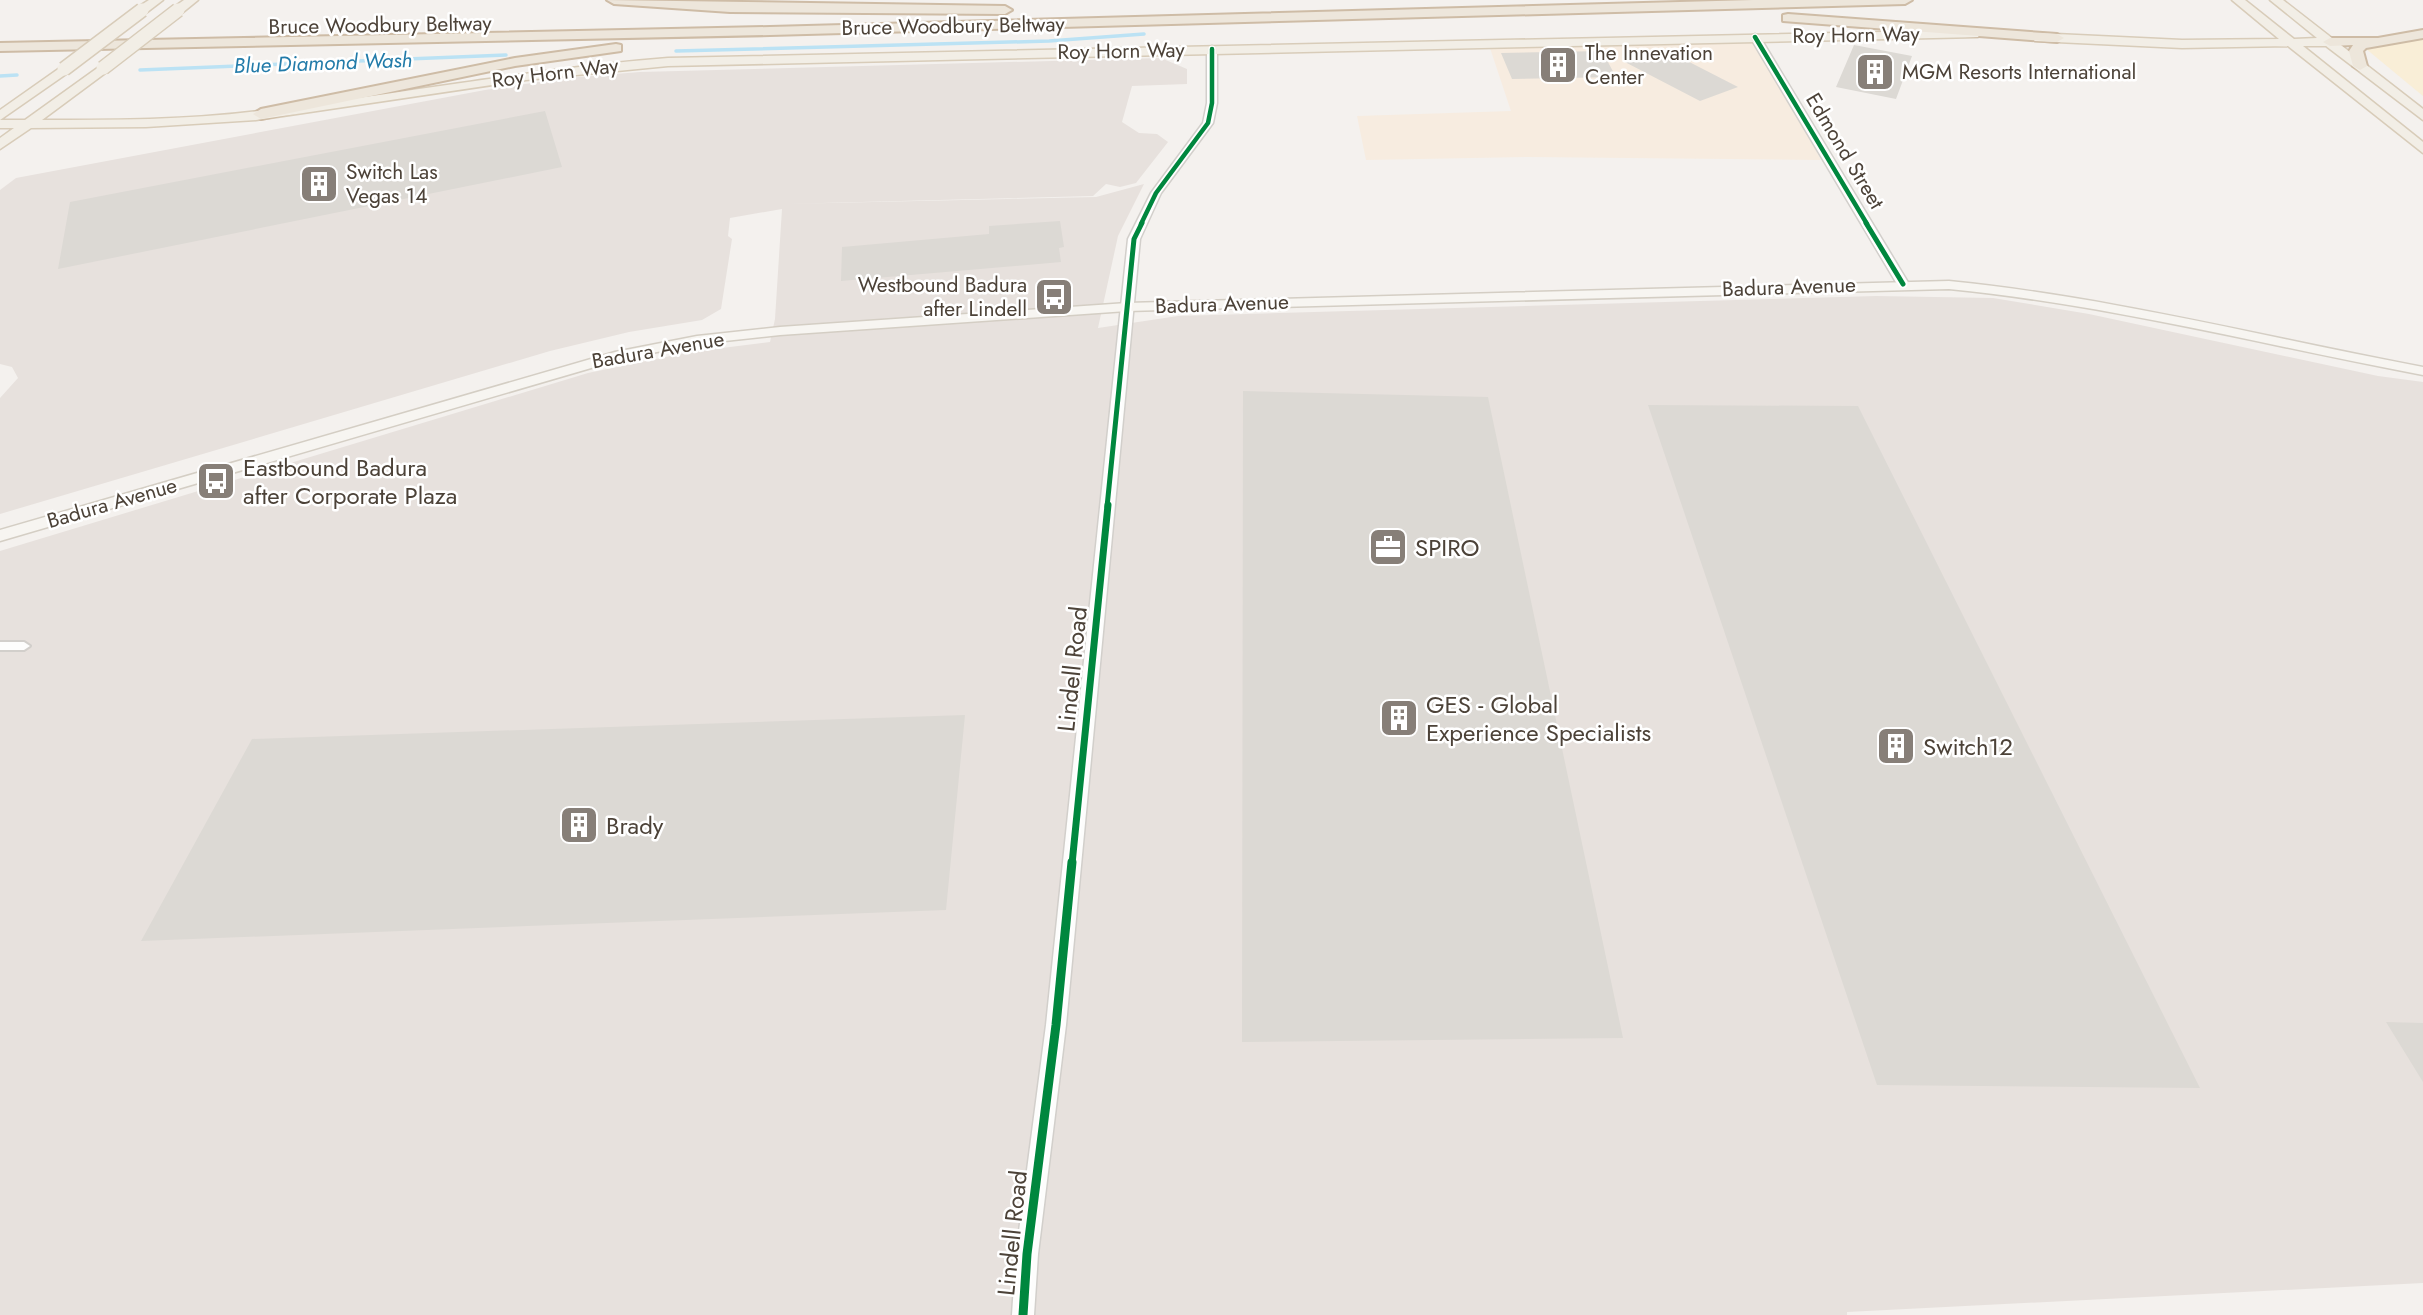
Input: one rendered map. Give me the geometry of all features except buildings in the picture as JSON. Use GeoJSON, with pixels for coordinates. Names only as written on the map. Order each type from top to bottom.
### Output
{"type":"FeatureCollection","features":[{"type":"Feature","properties":{"kind":"highway"},"geometry":{"type":"LineString","coordinates":[[614,0],[770,9],[1005,10]]}},
{"type":"Feature","properties":{"kind":"highway"},"geometry":{"type":"LineString","coordinates":[[1219,4],[1390,0]]}},
{"type":"Feature","properties":{"kind":"highway","name":"Bruce Woodbury Beltway"},"geometry":{"type":"LineString","coordinates":[[0,47],[770,31],[1905,0]]}},
{"type":"Feature","properties":{"kind":"highway","name":"Bruce Woodbury Beltway"},"geometry":{"type":"LineString","coordinates":[[0,32],[1152,5]]}},
{"type":"Feature","properties":{"kind":"highway"},"geometry":{"type":"LineString","coordinates":[[1448,13],[1785,18],[2057,38]]}},
{"type":"Feature","properties":{"kind":"highway"},"geometry":{"type":"LineString","coordinates":[[261,114],[529,60],[770,31]]}},
{"type":"Feature","properties":{"kind":"highway"},"geometry":{"type":"LineString","coordinates":[[2360,66],[2357,47],[2423,34]]}},
{"type":"Feature","properties":{"kind":"highway"},"geometry":{"type":"LineString","coordinates":[[2330,42],[2390,39]]}},
{"type":"Feature","properties":{"kind":"main road"},"geometry":{"type":"LineString","coordinates":[[0,117],[157,0]]}},
{"type":"Feature","properties":{"kind":"main road"},"geometry":{"type":"LineString","coordinates":[[0,145],[192,0]]}},
{"type":"Feature","properties":{"kind":"main road"},"geometry":{"type":"LineString","coordinates":[[2238,0],[2423,149]]}},
{"type":"Feature","properties":{"kind":"main road"},"geometry":{"type":"LineString","coordinates":[[2276,0],[2423,117]]}},
{"type":"Feature","properties":{"kind":"main road","name":"Roy Horn Way"},"geometry":{"type":"LineString","coordinates":[[0,124],[162,124],[261,114],[615,65],[1960,33],[2182,44],[2330,42]]}},
{"type":"Feature","properties":{"kind":"main road"},"geometry":{"type":"LineString","coordinates":[[2182,44],[2275,50],[2300,60],[2343,85]]}},
{"type":"Feature","properties":{"kind":"main road"},"geometry":{"type":"LineString","coordinates":[[0,152],[34,137],[92,125]]}},
{"type":"Feature","properties":{"kind":"main road","name":"Badura Avenue"},"geometry":{"type":"LineString","coordinates":[[0,536],[594,360],[697,340],[770,332],[1127,307],[1903,284],[2003,289],[2091,302],[2423,371]]}},
{"type":"Feature","properties":{"kind":"street","name":"Edmond Street"},"geometry":{"type":"LineString","coordinates":[[1755,37],[1903,284]]}},
{"type":"Feature","properties":{"kind":"street","name":"Lindell Road"},"geometry":{"type":"LineString","coordinates":[[1023,1315],[1027,1254],[1056,1025],[1134,239],[1156,193],[1208,122],[1212,103],[1212,49]]}},
{"type":"Feature","properties":{"kind":"street"},"geometry":{"type":"LineString","coordinates":[[0,646],[24,646]]}},
{"type":"Feature","properties":{"kind":"shaded area"},"geometry":{"type":"Polygon","coordinates":[[[1755,37],[1821,160],[1527,157],[1366,160],[1357,116],[1511,111],[1488,42],[1755,37]]]}},
{"type":"Feature","properties":{"kind":"shaded area"},"geometry":{"type":"Polygon","coordinates":[[[1161,58],[1187,69],[1187,84],[1132,86],[1122,122],[1139,133],[1157,134],[1168,142],[1136,183],[1120,187],[1106,184],[1093,196],[783,204],[1096,197],[1144,184],[1118,236],[1098,328],[1178,316],[1876,296],[1993,298],[2089,314],[2378,376],[2423,382],[2423,1283],[1847,1312],[1847,1315],[0,1315],[0,551],[588,373],[690,352],[770,342],[775,319],[782,209],[730,218],[728,236],[732,239],[721,309],[702,320],[629,332],[550,351],[0,514],[0,398],[18,378],[12,367],[0,364],[0,190],[16,178],[485,90],[566,78],[640,72],[1161,58]]]}},
{"type":"Feature","properties":{"kind":"sand"},"geometry":{"type":"Polygon","coordinates":[[[2423,38],[2423,96],[2365,48],[2423,38]]]}},
{"type":"Feature","properties":{"kind":"waterway"},"geometry":{"type":"LineString","coordinates":[[676,51],[1049,41],[1144,34]]}},
{"type":"Feature","properties":{"kind":"waterway","name":"Blue Diamond Wash"},"geometry":{"type":"LineString","coordinates":[[140,70],[506,55]]}},
{"type":"Feature","properties":{"kind":"waterway","name":"Blue Diamond Wash"},"geometry":{"type":"LineString","coordinates":[[0,76],[17,75]]}},
{"type":"Feature","properties":{"kind":"cycle path"},"geometry":{"type":"LineString","coordinates":[[1755,37],[1903,284]]}},
{"type":"Feature","properties":{"kind":"cycle path"},"geometry":{"type":"LineString","coordinates":[[1023,1315],[1027,1254],[1056,1025],[1134,239],[1156,193],[1208,123],[1212,103],[1212,49]]}},
{"type":"Feature","properties":{"kind":"place","name":"The Innevation Center"},"geometry":{"type":"Point","coordinates":[1558,65]}},
{"type":"Feature","properties":{"kind":"place","name":"MGM Resorts International"},"geometry":{"type":"Point","coordinates":[1875,72]}},
{"type":"Feature","properties":{"kind":"place","name":"Switch Las Vegas 14"},"geometry":{"type":"Point","coordinates":[319,184]}},
{"type":"Feature","properties":{"kind":"place","name":"Westbound Badura after Lindell"},"geometry":{"type":"Point","coordinates":[1054,297]}},
{"type":"Feature","properties":{"kind":"place","name":"Eastbound Badura after Corporate Plaza"},"geometry":{"type":"Point","coordinates":[216,481]}},
{"type":"Feature","properties":{"kind":"place","name":"SPIRO"},"geometry":{"type":"Point","coordinates":[1388,547]}},
{"type":"Feature","properties":{"kind":"place","name":"GES - Global Experience Specialists"},"geometry":{"type":"Point","coordinates":[1399,718]}},
{"type":"Feature","properties":{"kind":"place","name":"Switch12"},"geometry":{"type":"Point","coordinates":[1896,746]}},
{"type":"Feature","properties":{"kind":"place","name":"Brady"},"geometry":{"type":"Point","coordinates":[579,825]}}]}
